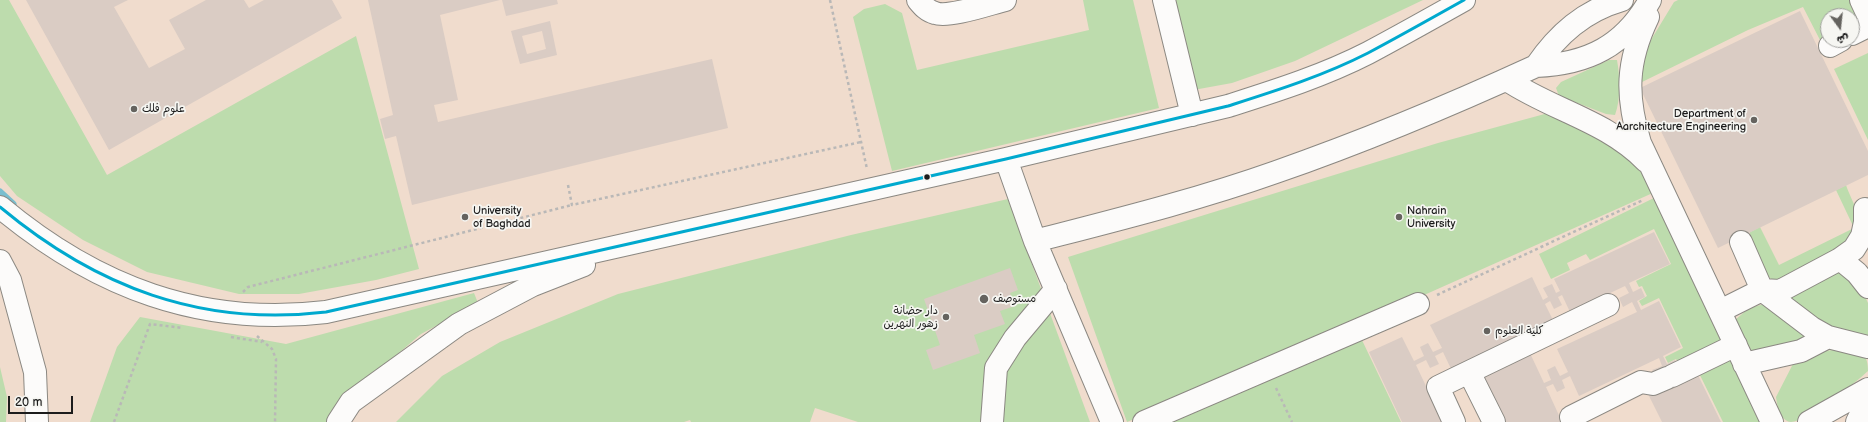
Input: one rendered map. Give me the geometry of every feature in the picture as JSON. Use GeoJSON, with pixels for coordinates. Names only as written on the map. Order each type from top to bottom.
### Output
{"type":"FeatureCollection","features":[{"type":"Feature","properties":{"kind":"street"},"geometry":{"type":"LineString","coordinates":[[918,0],[926,9],[935,14],[948,14],[1005,0]]}},
{"type":"Feature","properties":{"kind":"street"},"geometry":{"type":"LineString","coordinates":[[1164,0],[1192,115]]}},
{"type":"Feature","properties":{"kind":"street"},"geometry":{"type":"LineString","coordinates":[[0,207],[46,242],[74,260],[141,291],[174,302],[215,311],[243,315],[299,315],[326,312],[1006,159],[1192,115],[1263,95],[1333,69],[1367,53],[1464,0]]}},
{"type":"Feature","properties":{"kind":"street"},"geometry":{"type":"LineString","coordinates":[[1536,66],[1561,34],[1577,21],[1594,10],[1622,0]]}},
{"type":"Feature","properties":{"kind":"street"},"geometry":{"type":"LineString","coordinates":[[1035,241],[1156,210],[1275,172],[1392,129],[1536,66],[1566,64],[1584,59],[1606,48],[1625,34],[1641,16],[1650,0]]}},
{"type":"Feature","properties":{"kind":"street"},"geometry":{"type":"LineString","coordinates":[[1658,0],[1639,36],[1632,63],[1630,90],[1632,117],[1640,143],[1772,422]]}},
{"type":"Feature","properties":{"kind":"street"},"geometry":{"type":"LineString","coordinates":[[1861,0],[1868,15]]}},
{"type":"Feature","properties":{"kind":"street"},"geometry":{"type":"LineString","coordinates":[[1506,80],[1521,90],[1607,130],[1632,147],[1652,167]]}},
{"type":"Feature","properties":{"kind":"street"},"geometry":{"type":"LineString","coordinates":[[1006,159],[1035,241],[1112,422]]}},
{"type":"Feature","properties":{"kind":"street"},"geometry":{"type":"LineString","coordinates":[[1720,311],[1762,290],[1780,291],[1854,249],[1862,236],[1865,222],[1865,209],[1868,215]]}},
{"type":"Feature","properties":{"kind":"street"},"geometry":{"type":"LineString","coordinates":[[338,422],[351,402],[459,324],[533,286],[642,241]]}},
{"type":"Feature","properties":{"kind":"street"},"geometry":{"type":"LineString","coordinates":[[1741,242],[1762,290],[1812,328],[1828,337],[1868,347]]}},
{"type":"Feature","properties":{"kind":"street"},"geometry":{"type":"LineString","coordinates":[[1840,258],[1857,273],[1868,287]]}},
{"type":"Feature","properties":{"kind":"street"},"geometry":{"type":"LineString","coordinates":[[0,261],[10,280],[35,372],[37,422]]}},
{"type":"Feature","properties":{"kind":"street"},"geometry":{"type":"LineString","coordinates":[[992,422],[996,368],[1015,338],[1056,289]]}},
{"type":"Feature","properties":{"kind":"street"},"geometry":{"type":"LineString","coordinates":[[1144,422],[1418,304]]}},
{"type":"Feature","properties":{"kind":"street"},"geometry":{"type":"LineString","coordinates":[[1454,422],[1438,387],[1608,305]]}},
{"type":"Feature","properties":{"kind":"street"},"geometry":{"type":"LineString","coordinates":[[1573,422],[1571,417],[1641,382],[1653,384],[1669,377],[1740,355],[1801,351],[1828,337]]}},
{"type":"Feature","properties":{"kind":"street"},"geometry":{"type":"LineString","coordinates":[[1469,372],[1488,420]]}},
{"type":"Feature","properties":{"kind":"street"},"geometry":{"type":"LineString","coordinates":[[1809,422],[1868,389]]}},
{"type":"Feature","properties":{"kind":"street"},"geometry":{"type":"LineString","coordinates":[[1857,422],[1868,400]]}},
{"type":"Feature","properties":{"kind":"path"},"geometry":{"type":"LineString","coordinates":[[830,0],[872,189]]}},
{"type":"Feature","properties":{"kind":"path"},"geometry":{"type":"LineString","coordinates":[[243,315],[240,305],[244,290],[248,287],[572,205],[861,142]]}},
{"type":"Feature","properties":{"kind":"path"},"geometry":{"type":"LineString","coordinates":[[568,185],[572,205]]}},
{"type":"Feature","properties":{"kind":"path"},"geometry":{"type":"LineString","coordinates":[[1418,304],[1663,191]]}},
{"type":"Feature","properties":{"kind":"path"},"geometry":{"type":"LineString","coordinates":[[114,422],[150,324],[189,329]]}},
{"type":"Feature","properties":{"kind":"path"},"geometry":{"type":"LineString","coordinates":[[226,336],[262,342],[274,353],[276,359],[275,422]]}},
{"type":"Feature","properties":{"kind":"path"},"geometry":{"type":"LineString","coordinates":[[1267,369],[1292,422]]}},
{"type":"Feature","properties":{"kind":"shaded area"},"geometry":{"type":"Polygon","coordinates":[[[0,0],[1868,0],[1868,422],[0,422],[0,0]]]}},
{"type":"Feature","properties":{"kind":"green space"},"geometry":{"type":"Polygon","coordinates":[[[0,0],[9,0],[107,175],[356,36],[419,269],[376,280],[299,294],[239,294],[147,272],[83,240],[17,196],[0,176],[0,0]]]}},
{"type":"Feature","properties":{"kind":"green space"},"geometry":{"type":"Polygon","coordinates":[[[1083,0],[1133,0],[1159,108],[892,171],[853,17],[864,9],[885,4],[902,13],[917,70],[1089,30],[1083,0]]]}},
{"type":"Feature","properties":{"kind":"green space"},"geometry":{"type":"Polygon","coordinates":[[[1168,0],[1423,0],[1295,61],[1232,83],[1188,91],[1168,0]]]}},
{"type":"Feature","properties":{"kind":"green space"},"geometry":{"type":"Polygon","coordinates":[[[1678,0],[1854,0],[1858,8],[1820,8],[1820,40],[1803,7],[1748,30],[1640,83],[1640,58],[1674,2],[1678,0]]]}},
{"type":"Feature","properties":{"kind":"green space"},"geometry":{"type":"Polygon","coordinates":[[[1860,13],[1863,19],[1860,20],[1860,13]]]}},
{"type":"Feature","properties":{"kind":"green space"},"geometry":{"type":"Polygon","coordinates":[[[1868,53],[1868,140],[1834,69],[1868,53]]]}},
{"type":"Feature","properties":{"kind":"green space"},"geometry":{"type":"Polygon","coordinates":[[[1609,60],[1617,60],[1619,74],[1619,95],[1615,115],[1606,114],[1559,96],[1556,88],[1561,82],[1609,60]]]}},
{"type":"Feature","properties":{"kind":"green space"},"geometry":{"type":"Polygon","coordinates":[[[1552,112],[1569,117],[1636,161],[1655,192],[1283,358],[1127,422],[1068,257],[1438,143],[1552,112]]]}},
{"type":"Feature","properties":{"kind":"green space"},"geometry":{"type":"Polygon","coordinates":[[[1846,185],[1858,217],[1859,229],[1857,235],[1820,265],[1798,276],[1776,283],[1765,273],[1756,260],[1751,247],[1750,232],[1760,227],[1779,265],[1854,228],[1836,190],[1846,185]]]}},
{"type":"Feature","properties":{"kind":"green space"},"geometry":{"type":"Polygon","coordinates":[[[1656,197],[1766,422],[1723,422],[1696,367],[1682,369],[1676,359],[1668,363],[1665,357],[1683,348],[1659,298],[1642,306],[1639,301],[1647,296],[1642,286],[1639,287],[1636,281],[1671,264],[1654,229],[1590,260],[1586,254],[1567,263],[1570,270],[1551,279],[1539,254],[1656,197]]]}},
{"type":"Feature","properties":{"kind":"green space"},"geometry":{"type":"Polygon","coordinates":[[[1008,199],[1090,422],[858,422],[815,408],[810,422],[691,422],[690,420],[684,422],[396,422],[442,376],[500,342],[618,294],[851,235],[1008,199]]]}},
{"type":"Feature","properties":{"kind":"green space"},"geometry":{"type":"Polygon","coordinates":[[[1840,268],[1860,286],[1868,303],[1868,342],[1815,323],[1792,304],[1791,297],[1840,268]]]}},
{"type":"Feature","properties":{"kind":"green space"},"geometry":{"type":"Polygon","coordinates":[[[474,293],[478,303],[421,334],[338,405],[327,422],[90,422],[117,347],[140,317],[286,344],[474,293]]]}},
{"type":"Feature","properties":{"kind":"green space"},"geometry":{"type":"Polygon","coordinates":[[[1768,303],[1807,336],[1804,341],[1752,356],[1735,320],[1749,308],[1768,303]]]}},
{"type":"Feature","properties":{"kind":"green space"},"geometry":{"type":"Polygon","coordinates":[[[1361,338],[1401,422],[1154,422],[1361,338]]]}},
{"type":"Feature","properties":{"kind":"green space"},"geometry":{"type":"Polygon","coordinates":[[[1847,349],[1857,352],[1865,358],[1868,365],[1868,371],[1831,401],[1808,416],[1791,422],[1784,419],[1777,404],[1776,397],[1794,362],[1822,351],[1847,349]]]}},
{"type":"Feature","properties":{"kind":"green space"},"geometry":{"type":"Polygon","coordinates":[[[0,367],[7,397],[6,422],[0,422],[0,367]]]}},
{"type":"Feature","properties":{"kind":"building","name":"علوم فلك"},"geometry":{"type":"Polygon","coordinates":[[[26,0],[128,0],[114,7],[149,68],[185,49],[169,20],[206,0],[244,0],[249,8],[264,0],[332,0],[342,18],[109,150],[26,0]]]}},
{"type":"Feature","properties":{"kind":"building"},"geometry":{"type":"Polygon","coordinates":[[[368,0],[500,0],[440,15],[458,100],[434,105],[438,122],[712,59],[728,128],[412,205],[396,136],[385,139],[380,119],[393,115],[368,0]]]}},
{"type":"Feature","properties":{"kind":"building"},"geometry":{"type":"Polygon","coordinates":[[[502,0],[557,0],[558,4],[506,16],[502,0]]]}},
{"type":"Feature","properties":{"kind":"building","name":"Department of Aarchitecture Engineering"},"geometry":{"type":"Polygon","coordinates":[[[1800,11],[1868,151],[1868,175],[1718,248],[1640,88],[1800,11]]]}},
{"type":"Feature","properties":{"kind":"building"},"geometry":{"type":"Polygon","coordinates":[[[550,21],[557,55],[520,64],[511,31],[550,21]],[[542,31],[522,36],[527,54],[546,49],[542,31]]]}},
{"type":"Feature","properties":{"kind":"building","name":"كلية العلوم"},"geometry":{"type":"Polygon","coordinates":[[[1654,232],[1670,264],[1629,283],[1633,292],[1641,288],[1645,297],[1637,301],[1641,310],[1659,301],[1681,347],[1663,356],[1667,364],[1675,360],[1679,369],[1695,369],[1721,422],[1662,422],[1647,392],[1657,379],[1652,370],[1662,366],[1659,358],[1579,396],[1570,376],[1562,380],[1565,388],[1557,392],[1553,384],[1546,387],[1562,422],[1503,422],[1480,374],[1529,351],[1544,383],[1551,380],[1547,370],[1555,366],[1560,376],[1568,372],[1557,349],[1637,312],[1632,302],[1623,307],[1619,298],[1629,293],[1625,286],[1570,312],[1562,295],[1558,297],[1562,305],[1554,309],[1550,301],[1545,304],[1555,324],[1453,373],[1443,352],[1435,356],[1439,364],[1430,368],[1426,360],[1416,365],[1443,422],[1402,422],[1369,352],[1402,337],[1414,361],[1424,356],[1420,347],[1428,343],[1433,352],[1442,348],[1430,325],[1532,277],[1543,300],[1548,297],[1543,288],[1552,284],[1556,293],[1560,291],[1554,279],[1654,232]]]}},
{"type":"Feature","properties":{"kind":"building"},"geometry":{"type":"Polygon","coordinates":[[[1010,268],[1018,290],[1010,293],[1015,306],[1000,311],[1005,324],[974,335],[980,353],[933,370],[926,350],[940,345],[924,299],[1010,268]]]}},
{"type":"Feature","properties":{"kind":"waterway"},"geometry":{"type":"LineString","coordinates":[[0,192],[13,204]]}},
{"type":"Feature","properties":{"kind":"transit line"},"geometry":{"type":"LineString","coordinates":[[0,207],[36,235],[74,259],[112,279],[152,295],[193,306],[236,313],[280,315],[326,312],[1006,159],[1228,106],[1334,69],[1368,53],[1464,0]]}},
{"type":"Feature","properties":{"kind":"place","name":"علوم فلك"},"geometry":{"type":"Point","coordinates":[134,109]}},
{"type":"Feature","properties":{"kind":"place","name":"Department of Aarchitecture Engineering"},"geometry":{"type":"Point","coordinates":[1754,120]}},
{"type":"Feature","properties":{"kind":"place","name":"University of Baghdad"},"geometry":{"type":"Point","coordinates":[465,217]}},
{"type":"Feature","properties":{"kind":"place","name":"Nahrain University"},"geometry":{"type":"Point","coordinates":[1399,217]}},
{"type":"Feature","properties":{"kind":"place","name":"مستوصف"},"geometry":{"type":"Point","coordinates":[984,299]}},
{"type":"Feature","properties":{"kind":"place","name":"دار حضانة زهور النهرين"},"geometry":{"type":"Point","coordinates":[946,317]}},
{"type":"Feature","properties":{"kind":"place","name":"كلية العلوم"},"geometry":{"type":"Point","coordinates":[1487,331]}}]}
